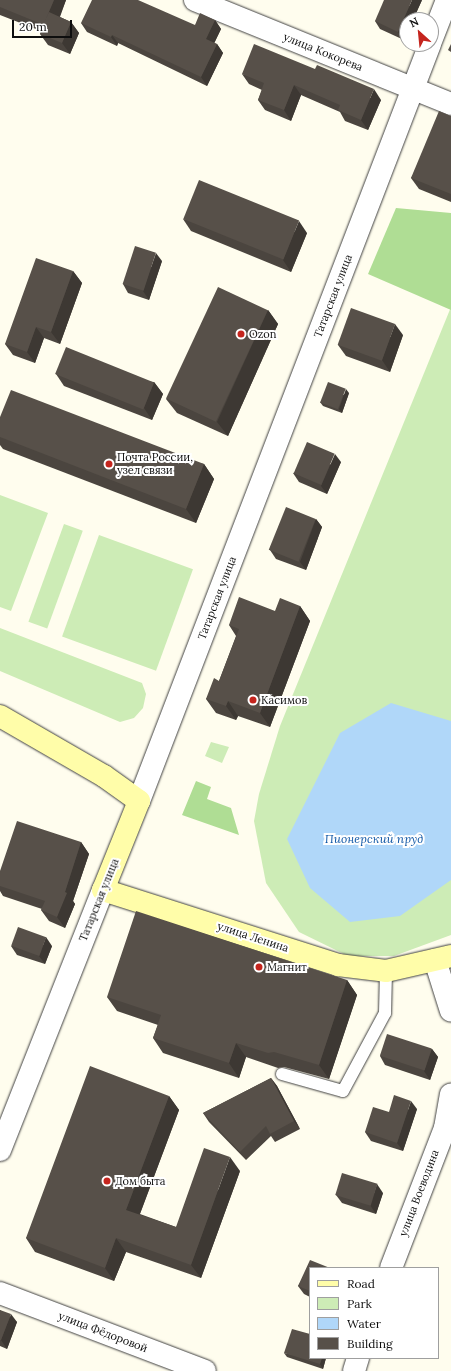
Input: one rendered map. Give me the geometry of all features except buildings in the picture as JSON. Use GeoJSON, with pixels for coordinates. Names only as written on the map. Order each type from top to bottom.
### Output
{"type":"FeatureCollection","features":[{"type":"Feature","properties":{"kind":"street","name":"улица Кокорева"},"geometry":{"type":"LineString","coordinates":[[195,0],[451,104]]}},
{"type":"Feature","properties":{"kind":"street"},"geometry":{"type":"LineString","coordinates":[[439,20],[447,0]]}},
{"type":"Feature","properties":{"kind":"street","name":"Татарская улица"},"geometry":{"type":"LineString","coordinates":[[0,1150],[139,801],[427,52]]}},
{"type":"Feature","properties":{"kind":"street"},"geometry":{"type":"LineString","coordinates":[[0,716],[104,776],[139,801]]}},
{"type":"Feature","properties":{"kind":"street","name":"улица Ленина"},"geometry":{"type":"LineString","coordinates":[[103,890],[338,964],[386,971],[443,958]]}},
{"type":"Feature","properties":{"kind":"street"},"geometry":{"type":"LineString","coordinates":[[443,958],[451,1011]]}},
{"type":"Feature","properties":{"kind":"street","name":"улица Воеводина"},"geometry":{"type":"LineString","coordinates":[[391,1267],[445,1128],[451,1095]]}},
{"type":"Feature","properties":{"kind":"street","name":"улица Фёдоровой"},"geometry":{"type":"LineString","coordinates":[[0,1293],[205,1371]]}},
{"type":"Feature","properties":{"kind":"street"},"geometry":{"type":"LineString","coordinates":[[354,1371],[358,1359]]}},
{"type":"Feature","properties":{"kind":"lane"},"geometry":{"type":"LineString","coordinates":[[282,1074],[343,1091],[385,1013],[386,971]]}},
{"type":"Feature","properties":{"kind":"green space"},"geometry":{"type":"Polygon","coordinates":[[[396,208],[451,213],[451,310],[368,274],[396,208]]]}},
{"type":"Feature","properties":{"kind":"green space"},"geometry":{"type":"Polygon","coordinates":[[[451,307],[451,935],[394,956],[348,956],[299,932],[266,883],[254,821],[259,794],[280,726],[451,307]]]}},
{"type":"Feature","properties":{"kind":"green space"},"geometry":{"type":"Polygon","coordinates":[[[0,495],[48,513],[11,611],[0,607],[0,495]]]}},
{"type":"Feature","properties":{"kind":"green space"},"geometry":{"type":"Polygon","coordinates":[[[64,524],[83,531],[47,629],[28,622],[64,524]]]}},
{"type":"Feature","properties":{"kind":"green space"},"geometry":{"type":"Polygon","coordinates":[[[99,535],[193,569],[156,671],[62,636],[99,535]]]}},
{"type":"Feature","properties":{"kind":"green space"},"geometry":{"type":"Polygon","coordinates":[[[0,628],[142,683],[146,694],[143,708],[134,718],[120,722],[0,671],[0,628]]]}},
{"type":"Feature","properties":{"kind":"green space"},"geometry":{"type":"Polygon","coordinates":[[[211,742],[229,747],[222,763],[205,756],[211,742]]]}},
{"type":"Feature","properties":{"kind":"green space"},"geometry":{"type":"Polygon","coordinates":[[[196,781],[211,787],[207,799],[231,808],[239,835],[182,815],[196,781]]]}},
{"type":"Feature","properties":{"kind":"water","name":"Пионерский пруд"},"geometry":{"type":"Polygon","coordinates":[[[391,703],[451,721],[451,880],[400,916],[350,922],[310,888],[287,839],[340,733],[391,703]]]}},
{"type":"Feature","properties":{"kind":"place","name":"Ozon"},"geometry":{"type":"Point","coordinates":[241,334]}},
{"type":"Feature","properties":{"kind":"place","name":"Почта России, узел связи"},"geometry":{"type":"Point","coordinates":[109,464]}},
{"type":"Feature","properties":{"kind":"place","name":"Касимов"},"geometry":{"type":"Point","coordinates":[253,700]}},
{"type":"Feature","properties":{"kind":"place","name":"Магнит"},"geometry":{"type":"Point","coordinates":[259,967]}},
{"type":"Feature","properties":{"kind":"place","name":"Дом быта"},"geometry":{"type":"Point","coordinates":[107,1181]}}]}
